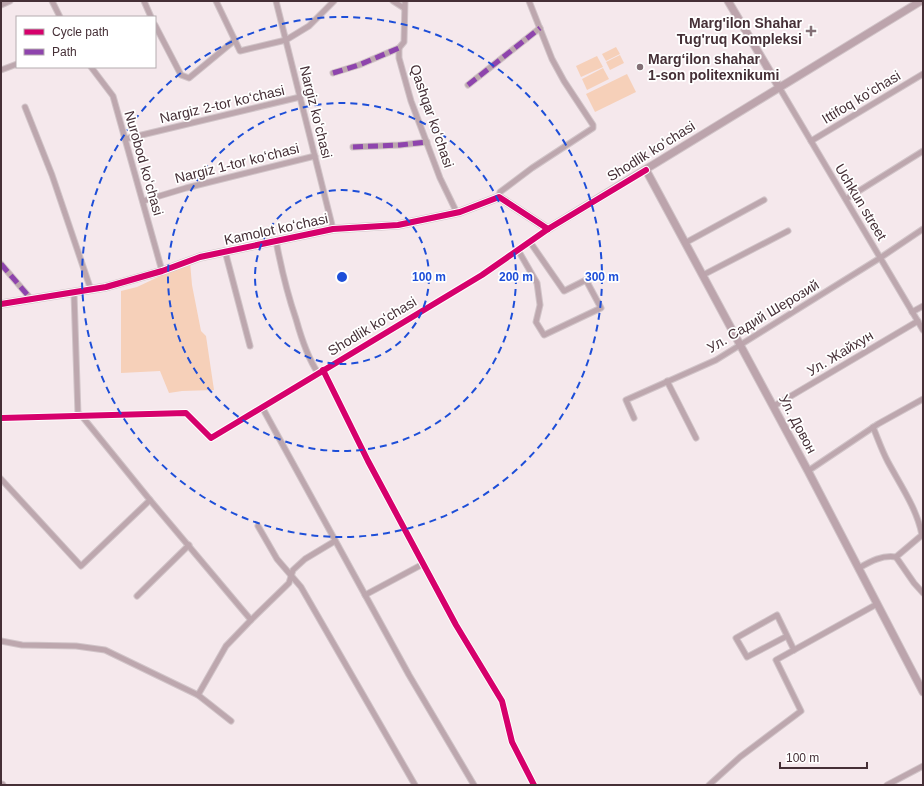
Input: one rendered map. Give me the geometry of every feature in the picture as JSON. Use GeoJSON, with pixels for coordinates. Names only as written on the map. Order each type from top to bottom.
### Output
{"type":"FeatureCollection","features":[{"type":"Feature","properties":{"kind":"street"},"geometry":{"type":"LineString","coordinates":[[1,5],[10,1]]}},
{"type":"Feature","properties":{"kind":"street"},"geometry":{"type":"LineString","coordinates":[[52,1],[60,16]]}},
{"type":"Feature","properties":{"kind":"street"},"geometry":{"type":"LineString","coordinates":[[144,1],[151,16]]}},
{"type":"Feature","properties":{"kind":"street"},"geometry":{"type":"LineString","coordinates":[[216,1],[240,51],[286,40],[309,26],[334,1]]}},
{"type":"Feature","properties":{"kind":"street","name":"Nargiz koʻchasi"},"geometry":{"type":"LineString","coordinates":[[276,1],[333,229]]}},
{"type":"Feature","properties":{"kind":"street"},"geometry":{"type":"LineString","coordinates":[[393,1],[404,8]]}},
{"type":"Feature","properties":{"kind":"street","name":"Qashqar koʻchasi"},"geometry":{"type":"LineString","coordinates":[[405,1],[404,42],[399,48],[400,58],[411,100],[440,178],[457,213]]}},
{"type":"Feature","properties":{"kind":"street"},"geometry":{"type":"LineString","coordinates":[[528,1],[552,59],[564,81],[593,125],[593,128],[532,168],[500,192],[499,197],[548,229]]}},
{"type":"Feature","properties":{"kind":"street"},"geometry":{"type":"LineString","coordinates":[[728,1],[779,88]]}},
{"type":"Feature","properties":{"kind":"street","name":"Shodlik koʻchasi"},"geometry":{"type":"LineString","coordinates":[[79,415],[186,413],[212,438],[482,274],[548,229],[921,1]]}},
{"type":"Feature","properties":{"kind":"street"},"geometry":{"type":"LineString","coordinates":[[156,27],[181,75],[188,78],[235,40]]}},
{"type":"Feature","properties":{"kind":"street"},"geometry":{"type":"LineString","coordinates":[[468,86],[540,28]]}},
{"type":"Feature","properties":{"kind":"street"},"geometry":{"type":"LineString","coordinates":[[333,72],[359,65],[399,48]]}},
{"type":"Feature","properties":{"kind":"street"},"geometry":{"type":"LineString","coordinates":[[1,70],[16,64]]}},
{"type":"Feature","properties":{"kind":"street","name":"Nurobod koʻchasi"},"geometry":{"type":"LineString","coordinates":[[92,68],[113,96],[162,271]]}},
{"type":"Feature","properties":{"kind":"street","name":"Ittifoq koʻchasi"},"geometry":{"type":"LineString","coordinates":[[811,141],[923,74]]}},
{"type":"Feature","properties":{"kind":"street","name":"Uchkun street"},"geometry":{"type":"LineString","coordinates":[[779,88],[923,330]]}},
{"type":"Feature","properties":{"kind":"street","name":"Nargiz 2-tor ko‘chasi"},"geometry":{"type":"LineString","coordinates":[[125,139],[300,97]]}},
{"type":"Feature","properties":{"kind":"street"},"geometry":{"type":"LineString","coordinates":[[25,107],[52,175],[91,290]]}},
{"type":"Feature","properties":{"kind":"street"},"geometry":{"type":"LineString","coordinates":[[353,147],[427,142]]}},
{"type":"Feature","properties":{"kind":"street"},"geometry":{"type":"LineString","coordinates":[[846,199],[923,152]]}},
{"type":"Feature","properties":{"kind":"street","name":"Nargiz 1-tor ko‘chasi"},"geometry":{"type":"LineString","coordinates":[[143,201],[186,188],[315,156]]}},
{"type":"Feature","properties":{"kind":"street","name":"Ул. Довон"},"geometry":{"type":"LineString","coordinates":[[646,170],[774,406],[923,692]]}},
{"type":"Feature","properties":{"kind":"street","name":"Kamolot koʻchasi"},"geometry":{"type":"LineString","coordinates":[[1,304],[106,287],[162,271],[200,257],[276,240],[333,229],[398,225],[457,213],[499,197]]}},
{"type":"Feature","properties":{"kind":"street"},"geometry":{"type":"LineString","coordinates":[[685,243],[764,200]]}},
{"type":"Feature","properties":{"kind":"street","name":"Ул. Садий Шерозий"},"geometry":{"type":"LineString","coordinates":[[634,418],[626,400],[716,360],[880,258],[923,229]]}},
{"type":"Feature","properties":{"kind":"street"},"geometry":{"type":"LineString","coordinates":[[703,275],[788,231]]}},
{"type":"Feature","properties":{"kind":"street"},"geometry":{"type":"LineString","coordinates":[[276,240],[286,291],[302,339],[318,373]]}},
{"type":"Feature","properties":{"kind":"street"},"geometry":{"type":"LineString","coordinates":[[518,250],[537,283],[540,305],[536,322],[544,335],[601,308],[586,280],[564,291],[530,242]]}},
{"type":"Feature","properties":{"kind":"street"},"geometry":{"type":"LineString","coordinates":[[225,251],[250,346]]}},
{"type":"Feature","properties":{"kind":"street"},"geometry":{"type":"LineString","coordinates":[[1,264],[31,300]]}},
{"type":"Feature","properties":{"kind":"street"},"geometry":{"type":"LineString","coordinates":[[74,293],[79,415],[251,620]]}},
{"type":"Feature","properties":{"kind":"street"},"geometry":{"type":"LineString","coordinates":[[912,312],[923,306]]}},
{"type":"Feature","properties":{"kind":"street","name":"Ул. Жайхун"},"geometry":{"type":"LineString","coordinates":[[774,406],[918,321]]}},
{"type":"Feature","properties":{"kind":"street"},"geometry":{"type":"LineString","coordinates":[[324,370],[368,461],[423,564],[456,625],[502,701],[512,742],[534,785]]}},
{"type":"Feature","properties":{"kind":"street"},"geometry":{"type":"LineString","coordinates":[[667,381],[696,438]]}},
{"type":"Feature","properties":{"kind":"street"},"geometry":{"type":"LineString","coordinates":[[808,471],[873,427],[923,400]]}},
{"type":"Feature","properties":{"kind":"street"},"geometry":{"type":"LineString","coordinates":[[262,408],[409,675],[474,785]]}},
{"type":"Feature","properties":{"kind":"street"},"geometry":{"type":"LineString","coordinates":[[1,418],[79,415]]}},
{"type":"Feature","properties":{"kind":"street"},"geometry":{"type":"LineString","coordinates":[[859,568],[887,556],[896,557],[922,535],[920,523],[907,495],[887,461],[873,427]]}},
{"type":"Feature","properties":{"kind":"street"},"geometry":{"type":"LineString","coordinates":[[1,479],[81,566],[150,500]]}},
{"type":"Feature","properties":{"kind":"street"},"geometry":{"type":"LineString","coordinates":[[258,526],[277,559],[301,587],[415,785]]}},
{"type":"Feature","properties":{"kind":"street"},"geometry":{"type":"LineString","coordinates":[[198,695],[226,646],[289,583],[293,570],[305,559],[336,541]]}},
{"type":"Feature","properties":{"kind":"street"},"geometry":{"type":"LineString","coordinates":[[137,596],[189,545]]}},
{"type":"Feature","properties":{"kind":"street"},"geometry":{"type":"LineString","coordinates":[[896,557],[914,584],[923,593]]}},
{"type":"Feature","properties":{"kind":"street"},"geometry":{"type":"LineString","coordinates":[[365,595],[423,564]]}},
{"type":"Feature","properties":{"kind":"street"},"geometry":{"type":"LineString","coordinates":[[709,785],[740,757],[801,711],[776,660],[877,604]]}},
{"type":"Feature","properties":{"kind":"street"},"geometry":{"type":"LineString","coordinates":[[787,636],[747,657],[736,638],[778,615],[794,650]]}},
{"type":"Feature","properties":{"kind":"street"},"geometry":{"type":"LineString","coordinates":[[1,641],[22,645],[76,646],[105,650],[198,695],[231,721]]}},
{"type":"Feature","properties":{"kind":"street"},"geometry":{"type":"LineString","coordinates":[[887,785],[923,766]]}},
{"type":"Feature","properties":{"kind":"shaded area"},"geometry":{"type":"Polygon","coordinates":[[[616,47],[620,54],[606,61],[602,54],[616,47]]]}},
{"type":"Feature","properties":{"kind":"shaded area"},"geometry":{"type":"Polygon","coordinates":[[[620,55],[624,63],[610,70],[606,62],[620,55]]]}},
{"type":"Feature","properties":{"kind":"shaded area"},"geometry":{"type":"Polygon","coordinates":[[[597,56],[603,67],[581,77],[576,66],[597,56]]]}},
{"type":"Feature","properties":{"kind":"shaded area"},"geometry":{"type":"Polygon","coordinates":[[[603,68],[609,79],[587,90],[582,79],[603,68]]]}},
{"type":"Feature","properties":{"kind":"shaded area"},"geometry":{"type":"Polygon","coordinates":[[[627,74],[636,92],[595,112],[586,94],[627,74]]]}},
{"type":"Feature","properties":{"kind":"shaded area"},"geometry":{"type":"Polygon","coordinates":[[[190,262],[192,285],[201,331],[206,336],[214,390],[169,393],[160,371],[121,373],[121,291],[137,287],[190,262]]]}},
{"type":"Feature","properties":{"kind":"marked path"},"geometry":{"type":"LineString","coordinates":[[468,85],[540,28]]}},
{"type":"Feature","properties":{"kind":"marked path"},"geometry":{"type":"LineString","coordinates":[[333,73],[359,65],[399,48]]}},
{"type":"Feature","properties":{"kind":"marked path"},"geometry":{"type":"LineString","coordinates":[[353,147],[427,142]]}},
{"type":"Feature","properties":{"kind":"marked path"},"geometry":{"type":"LineString","coordinates":[[1,264],[31,299]]}},
{"type":"Feature","properties":{"kind":"cycle path"},"geometry":{"type":"LineString","coordinates":[[1,418],[186,413],[211,438],[482,275],[548,229],[646,170]]}},
{"type":"Feature","properties":{"kind":"cycle path"},"geometry":{"type":"LineString","coordinates":[[1,304],[106,287],[162,271],[200,257],[333,229],[398,225],[460,212],[499,197],[548,229]]}},
{"type":"Feature","properties":{"kind":"cycle path"},"geometry":{"type":"LineString","coordinates":[[323,370],[368,461],[456,625],[502,701],[512,742],[534,785]]}},
{"type":"Feature","properties":{"kind":"place","name":"Marg'ilon Shahar Tug'ruq Kompleksi"},"geometry":{"type":"Point","coordinates":[811,31]}},
{"type":"Feature","properties":{"kind":"place","name":"Margʻilon shahar 1-son politexnikumi"},"geometry":{"type":"Point","coordinates":[640,67]}}]}
